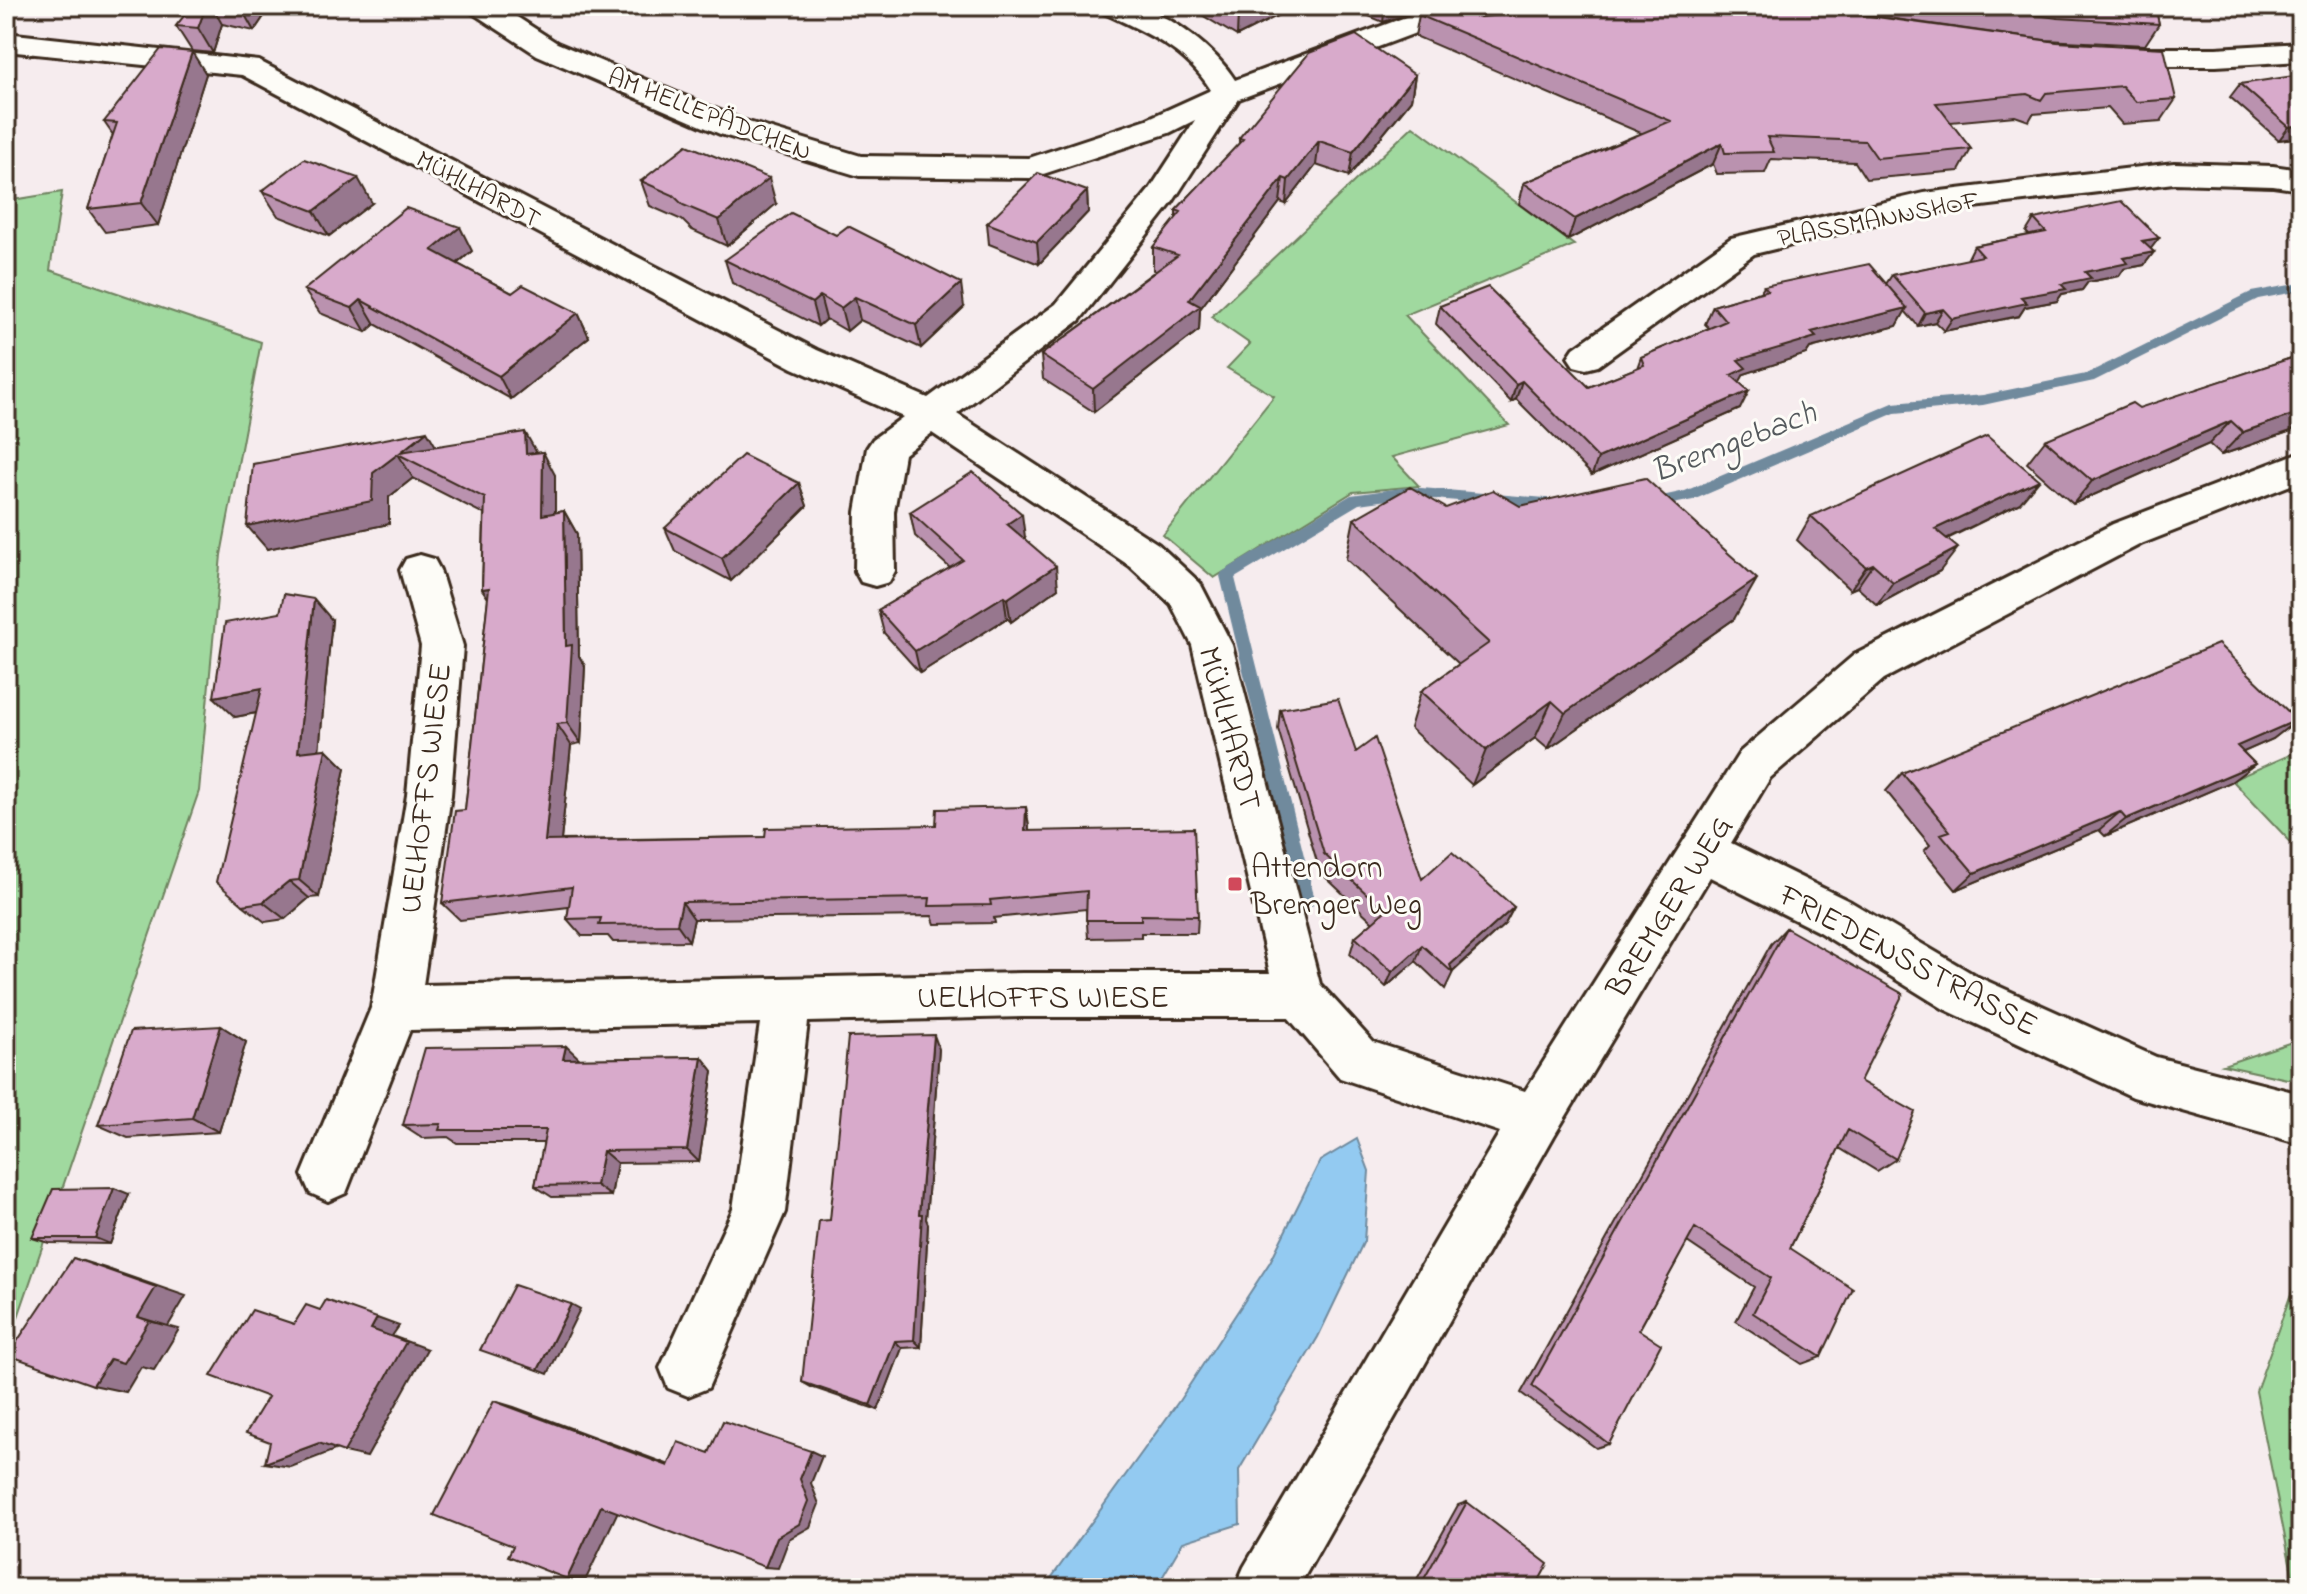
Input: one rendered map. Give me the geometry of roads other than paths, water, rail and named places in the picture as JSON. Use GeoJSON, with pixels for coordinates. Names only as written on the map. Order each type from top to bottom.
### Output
{"type":"FeatureCollection","features":[{"type":"Feature","properties":{"kind":"street","name":"AM HELLEPÄDCHEN"},"geometry":{"type":"LineString","coordinates":[[481,6],[547,49],[731,127],[859,166],[1031,168],[1158,126],[1228,93],[1432,17],[1515,6]]}},
{"type":"Feature","properties":{"kind":"street"},"geometry":{"type":"LineString","coordinates":[[875,571],[875,512],[886,448],[1068,312],[1161,196],[1228,93],[1210,64],[1177,39],[1112,6]]}},
{"type":"Feature","properties":{"kind":"street","name":"MÜHLHARDT"},"geometry":{"type":"LineString","coordinates":[[6,42],[249,67],[805,359],[930,414],[1144,555],[1186,594],[1212,645],[1299,995],[1357,1061],[1536,1119]]}},
{"type":"Feature","properties":{"kind":"street"},"geometry":{"type":"LineString","coordinates":[[2087,55],[2144,58],[2301,52]]}},
{"type":"Feature","properties":{"kind":"street","name":"PLASSMANNSHOF"},"geometry":{"type":"LineString","coordinates":[[1586,357],[1743,246],[1924,203],[1971,197],[2174,173],[2301,180]]}},
{"type":"Feature","properties":{"kind":"street","name":"BREMGER WEG"},"geometry":{"type":"LineString","coordinates":[[1265,1588],[1536,1119],[1755,765],[1869,667],[2127,534],[2301,466]]}},
{"type":"Feature","properties":{"kind":"street","name":"UELHOFFS WIESE"},"geometry":{"type":"LineString","coordinates":[[328,1175],[395,1008],[429,795],[442,646],[420,570]]}},
{"type":"Feature","properties":{"kind":"street","name":"FRIEDENSSTRASSE"},"geometry":{"type":"LineString","coordinates":[[1702,851],[1835,917],[1961,993],[2151,1080],[2301,1119]]}},
{"type":"Feature","properties":{"kind":"street","name":"UELHOFFS WIESE"},"geometry":{"type":"LineString","coordinates":[[395,1008],[1023,995],[1299,995]]}},
{"type":"Feature","properties":{"kind":"street"},"geometry":{"type":"LineString","coordinates":[[688,1368],[759,1212],[787,999]]}},
{"type":"Feature","properties":{"kind":"water"},"geometry":{"type":"Polygon","coordinates":[[[1357,1139],[1369,1171],[1364,1241],[1318,1337],[1239,1470],[1240,1524],[1183,1542],[1156,1588],[1044,1588],[1179,1401],[1270,1262],[1320,1161],[1357,1139]]]}},
{"type":"Feature","properties":{"kind":"waterway","name":"Bremgebach"},"geometry":{"type":"LineString","coordinates":[[1648,504],[1688,496],[1893,408],[1983,400],[2089,378],[2255,295],[2301,287]]}},
{"type":"Feature","properties":{"kind":"waterway","name":"Bremgebach"},"geometry":{"type":"LineString","coordinates":[[1307,900],[1227,576],[1356,499],[1409,492],[1558,504]]}},
{"type":"Feature","properties":{"kind":"place","name":"Attendorn Bremger Weg"},"geometry":{"type":"Point","coordinates":[1235,884]}}]}
